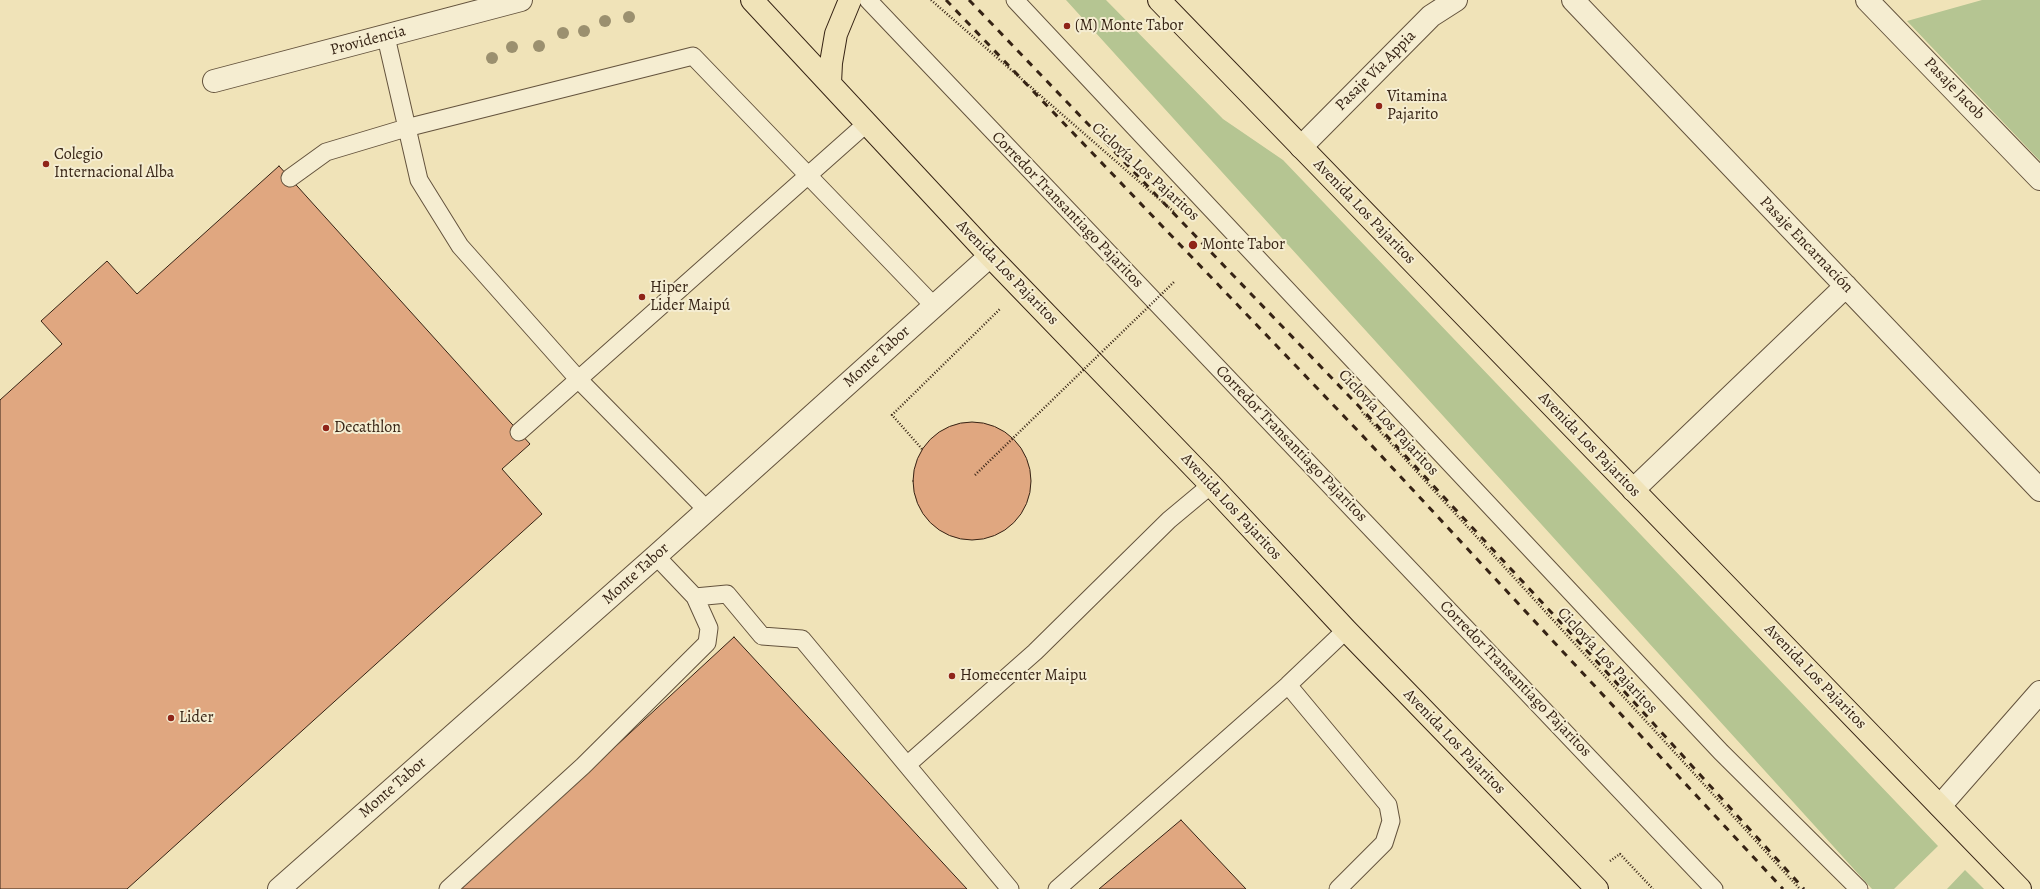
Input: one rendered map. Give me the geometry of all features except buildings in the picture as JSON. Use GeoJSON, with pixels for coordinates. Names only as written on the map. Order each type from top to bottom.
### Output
{"type":"FeatureCollection","features":[{"type":"Feature","properties":{"kind":"main road","name":"Avenida Los Pajaritos"},"geometry":{"type":"LineString","coordinates":[[752,0],[990,256],[1211,485],[1346,630],[1597,889]]}},
{"type":"Feature","properties":{"kind":"main road"},"geometry":{"type":"LineString","coordinates":[[830,83],[832,55],[836,34],[850,0]]}},
{"type":"Feature","properties":{"kind":"main road","name":"Avenida Los Pajaritos"},"geometry":{"type":"LineString","coordinates":[[1159,0],[2020,889]]}},
{"type":"Feature","properties":{"kind":"street","name":"Providencia"},"geometry":{"type":"LineString","coordinates":[[214,81],[386,37],[521,0]]}},
{"type":"Feature","properties":{"kind":"street","name":"Pasaje Vía Appia"},"geometry":{"type":"LineString","coordinates":[[1300,147],[1431,16],[1456,0]]}},
{"type":"Feature","properties":{"kind":"street","name":"Pasaje Encarnación"},"geometry":{"type":"LineString","coordinates":[[1573,0],[2040,490]]}},
{"type":"Feature","properties":{"kind":"street","name":"Pasaje Jacob"},"geometry":{"type":"LineString","coordinates":[[1867,0],[2040,179]]}},
{"type":"Feature","properties":{"kind":"street","name":"Monte Tabor"},"geometry":{"type":"LineString","coordinates":[[279,889],[656,556],[990,256]]}},
{"type":"Feature","properties":{"kind":"street"},"geometry":{"type":"LineString","coordinates":[[1633,490],[1846,286]]}},
{"type":"Feature","properties":{"kind":"street"},"geometry":{"type":"LineString","coordinates":[[1940,806],[2040,692]]}},
{"type":"Feature","properties":{"kind":"lane","name":"Corredor Transantiago Pajaritos"},"geometry":{"type":"LineString","coordinates":[[868,0],[1714,889]]}},
{"type":"Feature","properties":{"kind":"lane"},"geometry":{"type":"LineString","coordinates":[[1014,0],[1721,752],[1859,889]]}},
{"type":"Feature","properties":{"kind":"lane"},"geometry":{"type":"LineString","coordinates":[[386,37],[419,180],[460,246],[579,380],[707,510]]}},
{"type":"Feature","properties":{"kind":"lane"},"geometry":{"type":"LineString","coordinates":[[290,178],[326,152],[406,128],[693,56],[744,107],[808,176],[934,306]]}},
{"type":"Feature","properties":{"kind":"lane"},"geometry":{"type":"LineString","coordinates":[[519,432],[867,122]]}},
{"type":"Feature","properties":{"kind":"lane"},"geometry":{"type":"LineString","coordinates":[[906,764],[1035,652],[1169,520],[1211,485]]}},
{"type":"Feature","properties":{"kind":"lane"},"geometry":{"type":"LineString","coordinates":[[448,889],[583,766],[707,644],[709,628],[695,597],[656,556]]}},
{"type":"Feature","properties":{"kind":"lane"},"geometry":{"type":"LineString","coordinates":[[695,597],[727,594],[762,636],[802,639],[1010,889]]}},
{"type":"Feature","properties":{"kind":"lane"},"geometry":{"type":"LineString","coordinates":[[1057,889],[1288,685],[1346,630]]}},
{"type":"Feature","properties":{"kind":"lane"},"geometry":{"type":"LineString","coordinates":[[1288,685],[1388,805],[1391,821],[1384,843],[1338,889]]}},
{"type":"Feature","properties":{"kind":"path","name":"Ciclovía Los Pajaritos"},"geometry":{"type":"LineString","coordinates":[[931,0],[1175,213]]}},
{"type":"Feature","properties":{"kind":"path"},"geometry":{"type":"LineString","coordinates":[[975,475],[1175,280]]}},
{"type":"Feature","properties":{"kind":"path"},"geometry":{"type":"LineString","coordinates":[[922,449],[892,415],[972,334],[1022,289]]}},
{"type":"Feature","properties":{"kind":"path","name":"Ciclovía Los Pajaritos"},"geometry":{"type":"LineString","coordinates":[[1359,409],[1800,889]]}},
{"type":"Feature","properties":{"kind":"green space"},"geometry":{"type":"Polygon","coordinates":[[[1066,0],[1106,0],[1223,119],[1283,160],[1938,846],[1894,889],[1872,889],[1066,0]]]}},
{"type":"Feature","properties":{"kind":"green space"},"geometry":{"type":"Polygon","coordinates":[[[1982,0],[2040,0],[2040,161],[1907,21],[1982,0]]]}},
{"type":"Feature","properties":{"kind":"green space"},"geometry":{"type":"Polygon","coordinates":[[[1965,870],[1984,889],[1947,889],[1965,870]]]}},
{"type":"Feature","properties":{"kind":"railway"},"geometry":{"type":"LineString","coordinates":[[946,0],[1361,434],[1783,889]]}},
{"type":"Feature","properties":{"kind":"railway"},"geometry":{"type":"LineString","coordinates":[[969,0],[1373,421],[1592,656],[1804,889]]}},
{"type":"Feature","properties":{"kind":"place","name":"(M) Monte Tabor"},"geometry":{"type":"Point","coordinates":[1067,26]}},
{"type":"Feature","properties":{"kind":"place","name":"Vitamina Pajarito"},"geometry":{"type":"Point","coordinates":[1379,106]}},
{"type":"Feature","properties":{"kind":"place","name":"Colegio Internacional Alba"},"geometry":{"type":"Point","coordinates":[46,164]}},
{"type":"Feature","properties":{"kind":"place","name":"Monte Tabor"},"geometry":{"type":"Point","coordinates":[1193,245]}},
{"type":"Feature","properties":{"kind":"place","name":"Hiper Lider Maipú"},"geometry":{"type":"Point","coordinates":[642,297]}},
{"type":"Feature","properties":{"kind":"place","name":"Decathlon"},"geometry":{"type":"Point","coordinates":[326,428]}},
{"type":"Feature","properties":{"kind":"place","name":"Homecenter Maipu"},"geometry":{"type":"Point","coordinates":[952,676]}},
{"type":"Feature","properties":{"kind":"place","name":"Lider"},"geometry":{"type":"Point","coordinates":[171,718]}}]}
